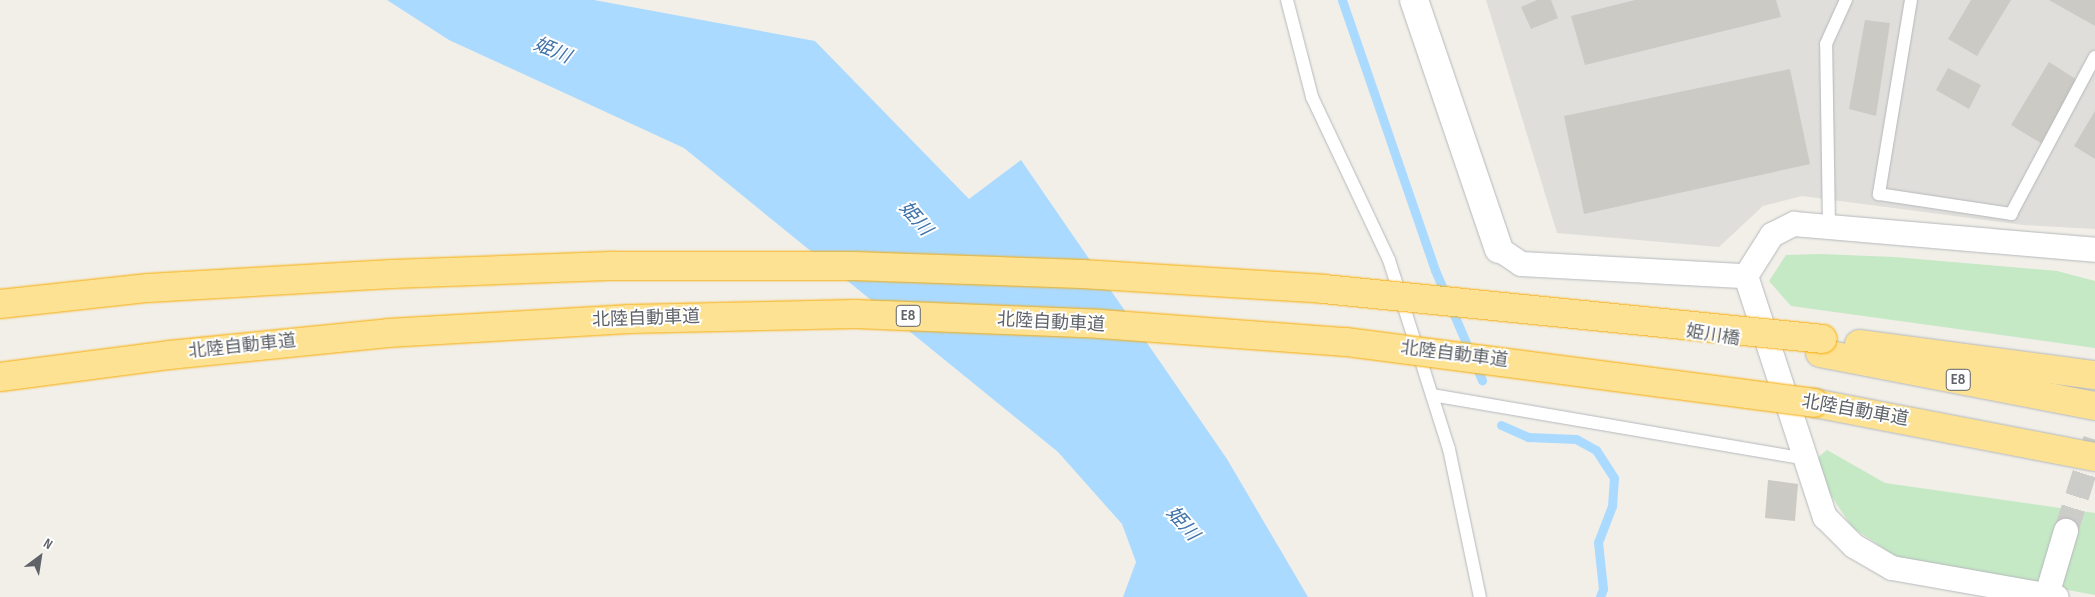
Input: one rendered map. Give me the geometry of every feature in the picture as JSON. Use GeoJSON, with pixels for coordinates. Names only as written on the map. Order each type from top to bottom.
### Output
{"type":"FeatureCollection","features":[{"type":"Feature","properties":{"kind":"highway"},"geometry":{"type":"LineString","coordinates":[[0,304],[148,288],[392,274],[615,266],[853,266],[1082,274],[1324,289],[1606,319],[1821,346],[2095,374]]}},
{"type":"Feature","properties":{"kind":"highway","name":"北陸自動車道"},"geometry":{"type":"LineString","coordinates":[[0,377],[169,355],[388,332],[630,319],[854,314],[1100,324],[1346,342],[1814,403],[1934,424],[2095,457]]}},
{"type":"Feature","properties":{"kind":"highway","name":"E8"},"geometry":{"type":"LineString","coordinates":[[1821,346],[2095,406]]}},
{"type":"Feature","properties":{"kind":"highway"},"geometry":{"type":"LineString","coordinates":[[1934,424],[2095,470]]}},
{"type":"Feature","properties":{"kind":"street"},"geometry":{"type":"LineString","coordinates":[[1414,0],[1499,249],[1521,264],[1746,276]]}},
{"type":"Feature","properties":{"kind":"street"},"geometry":{"type":"LineString","coordinates":[[1746,276],[1772,235],[1794,224],[2095,250]]}},
{"type":"Feature","properties":{"kind":"street"},"geometry":{"type":"LineString","coordinates":[[1746,276],[1825,517],[1854,546],[1892,568],[2051,596],[2066,531]]}},
{"type":"Feature","properties":{"kind":"lane"},"geometry":{"type":"LineString","coordinates":[[1287,0],[1312,97],[1389,260],[1450,449],[1480,597]]}},
{"type":"Feature","properties":{"kind":"lane"},"geometry":{"type":"LineString","coordinates":[[1829,227],[1826,44],[1846,0]]}},
{"type":"Feature","properties":{"kind":"lane"},"geometry":{"type":"LineString","coordinates":[[1911,0],[1879,194],[2011,214],[2095,57]]}},
{"type":"Feature","properties":{"kind":"lane"},"geometry":{"type":"LineString","coordinates":[[1432,395],[1806,459]]}},
{"type":"Feature","properties":{"kind":"shaded area"},"geometry":{"type":"Polygon","coordinates":[[[1486,0],[2095,0],[2095,229],[2023,225],[1802,196],[1763,206],[1719,247],[1557,233],[1486,0]]]}},
{"type":"Feature","properties":{"kind":"green space"},"geometry":{"type":"Polygon","coordinates":[[[1820,254],[1894,257],[2057,271],[2095,281],[2095,348],[1791,306],[1769,281],[1786,255],[1820,254]]]}},
{"type":"Feature","properties":{"kind":"green space"},"geometry":{"type":"Polygon","coordinates":[[[1827,450],[1885,483],[2095,513],[2095,595],[1899,559],[1852,527],[1826,488],[1816,459],[1827,450]]]}},
{"type":"Feature","properties":{"kind":"water","name":"姫川"},"geometry":{"type":"Polygon","coordinates":[[[387,0],[594,0],[815,41],[969,199],[1021,160],[1227,459],[1308,597],[1123,597],[1136,562],[1122,524],[1058,452],[684,148],[449,40],[387,0]]]}},
{"type":"Feature","properties":{"kind":"building"},"geometry":{"type":"Polygon","coordinates":[[[1537,0],[1551,0],[1558,18],[1531,29],[1521,7],[1537,0]]]}},
{"type":"Feature","properties":{"kind":"building"},"geometry":{"type":"Polygon","coordinates":[[[1635,0],[1776,0],[1781,17],[1585,65],[1571,16],[1635,0]]]}},
{"type":"Feature","properties":{"kind":"building"},"geometry":{"type":"Polygon","coordinates":[[[1971,0],[2011,0],[1977,56],[1948,39],[1971,0]]]}},
{"type":"Feature","properties":{"kind":"building"},"geometry":{"type":"Polygon","coordinates":[[[2049,0],[2095,0],[2095,26],[2049,0]]]}},
{"type":"Feature","properties":{"kind":"building"},"geometry":{"type":"Polygon","coordinates":[[[1865,20],[1890,23],[1876,116],[1849,109],[1865,20]]]}},
{"type":"Feature","properties":{"kind":"building"},"geometry":{"type":"Polygon","coordinates":[[[2049,62],[2082,83],[2044,145],[2011,125],[2049,62]]]}},
{"type":"Feature","properties":{"kind":"building"},"geometry":{"type":"Polygon","coordinates":[[[1948,68],[1981,85],[1969,109],[1936,90],[1948,68]]]}},
{"type":"Feature","properties":{"kind":"building"},"geometry":{"type":"Polygon","coordinates":[[[1790,69],[1810,164],[1584,214],[1564,116],[1790,69]]]}},
{"type":"Feature","properties":{"kind":"building"},"geometry":{"type":"Polygon","coordinates":[[[2095,111],[2095,159],[2074,146],[2095,111]]]}},
{"type":"Feature","properties":{"kind":"building"},"geometry":{"type":"Polygon","coordinates":[[[1768,480],[1798,484],[1795,521],[1765,518],[1768,480]]]}},
{"type":"Feature","properties":{"kind":"waterway"},"geometry":{"type":"LineString","coordinates":[[1342,0],[1435,270],[1482,380]]}},
{"type":"Feature","properties":{"kind":"waterway"},"geometry":{"type":"LineString","coordinates":[[1501,425],[1528,437],[1576,439],[1596,450],[1614,478],[1612,506],[1598,542],[1603,589],[1600,597]]}},
{"type":"Feature","properties":{"kind":"tunnel"},"geometry":{"type":"LineString","coordinates":[[2066,531],[2095,440]]}}]}
